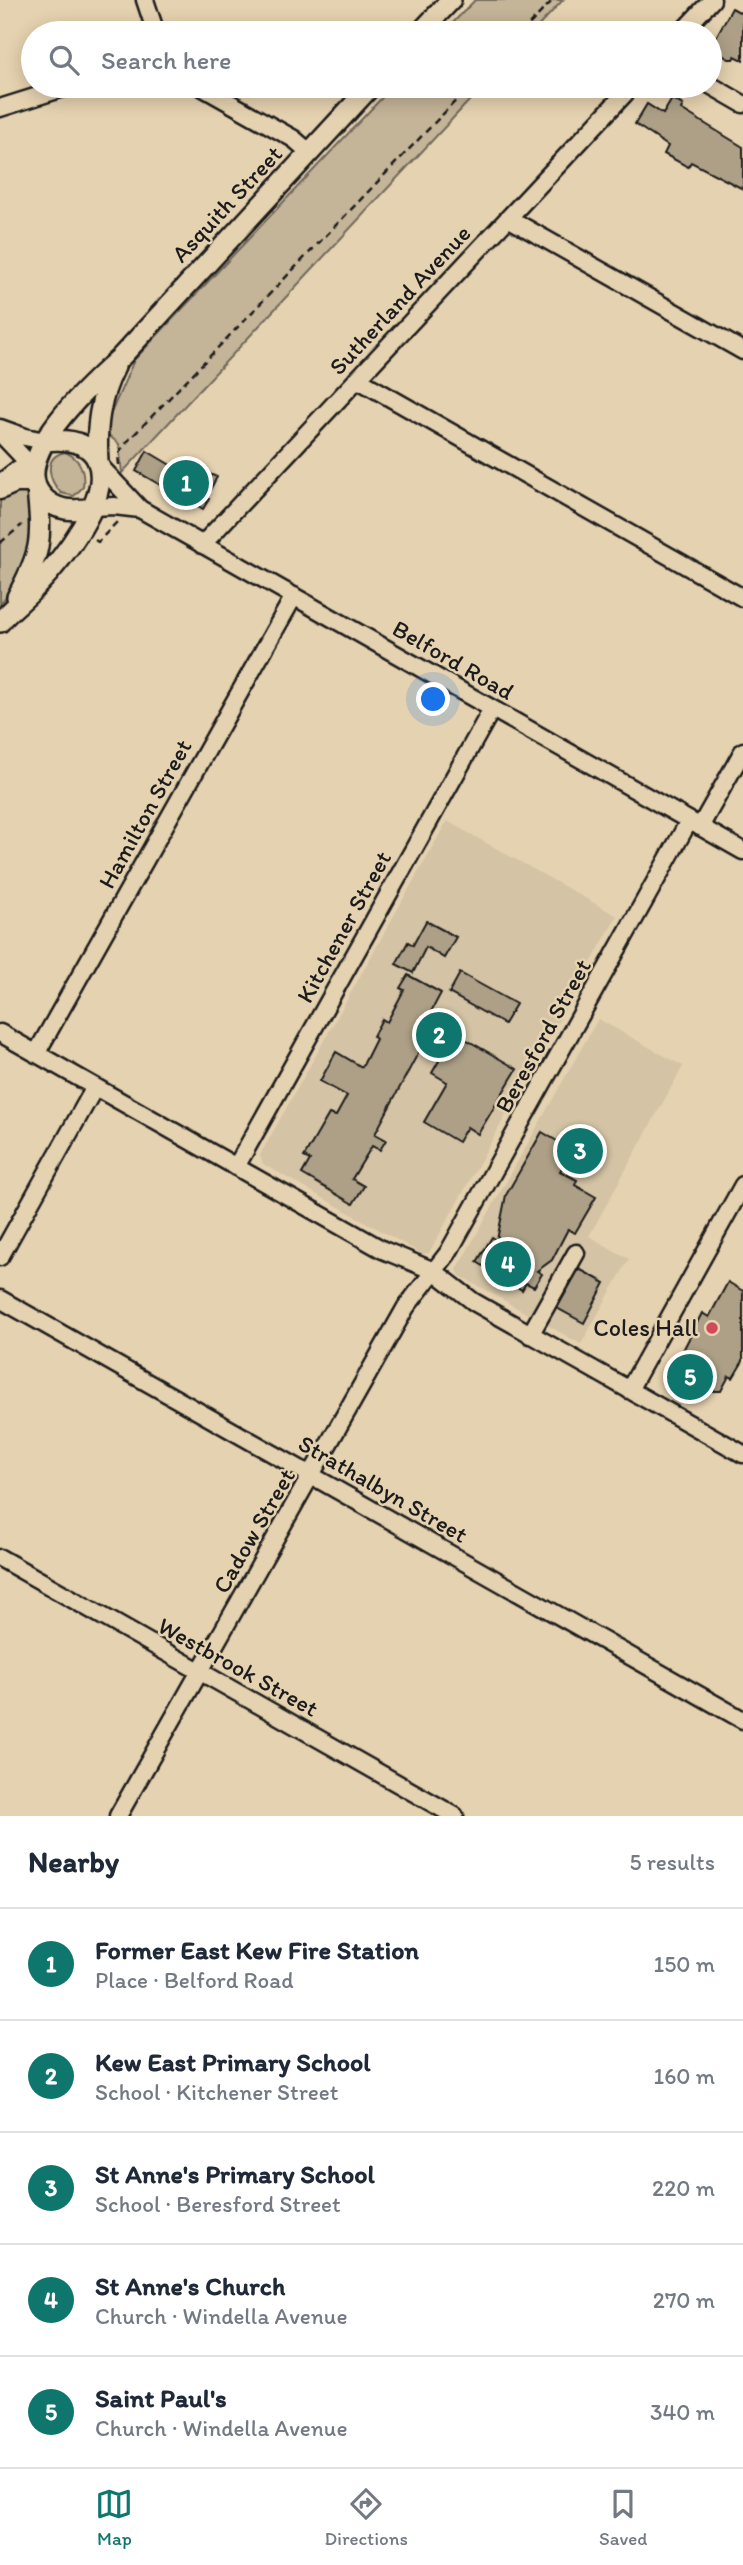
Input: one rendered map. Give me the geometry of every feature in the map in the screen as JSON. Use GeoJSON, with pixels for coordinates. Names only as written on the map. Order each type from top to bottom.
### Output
{"type":"FeatureCollection","features":[{"type":"Feature","properties":{"kind":"main road"},"geometry":{"type":"LineString","coordinates":[[431,21],[451,0]]}},
{"type":"Feature","properties":{"kind":"main road","name":"Asquith Street"},"geometry":{"type":"LineString","coordinates":[[45,441],[94,381],[121,356],[360,98]]}},
{"type":"Feature","properties":{"kind":"main road","name":"Asquith Street"},"geometry":{"type":"LineString","coordinates":[[99,463],[99,411],[108,382],[121,356]]}},
{"type":"Feature","properties":{"kind":"main road"},"geometry":{"type":"LineString","coordinates":[[45,441],[77,443],[90,451],[99,463],[99,489],[93,508],[52,567],[33,590],[5,616],[30,572],[39,545],[41,532],[35,478],[37,456],[45,441]]}},
{"type":"Feature","properties":{"kind":"main road"},"geometry":{"type":"LineString","coordinates":[[35,478],[47,501],[58,507],[71,510],[93,508]]}},
{"type":"Feature","properties":{"kind":"street"},"geometry":{"type":"LineString","coordinates":[[145,0],[152,21]]}},
{"type":"Feature","properties":{"kind":"street"},"geometry":{"type":"LineString","coordinates":[[692,21],[712,0]]}},
{"type":"Feature","properties":{"kind":"street"},"geometry":{"type":"LineString","coordinates":[[722,92],[743,104]]}},
{"type":"Feature","properties":{"kind":"street"},"geometry":{"type":"LineString","coordinates":[[0,108],[32,98]]}},
{"type":"Feature","properties":{"kind":"street"},"geometry":{"type":"LineString","coordinates":[[222,98],[294,139],[309,152]]}},
{"type":"Feature","properties":{"kind":"street","name":"Sutherland Avenue"},"geometry":{"type":"LineString","coordinates":[[202,545],[621,98]]}},
{"type":"Feature","properties":{"kind":"street"},"geometry":{"type":"LineString","coordinates":[[508,218],[743,351]]}},
{"type":"Feature","properties":{"kind":"street"},"geometry":{"type":"LineString","coordinates":[[357,379],[743,598]]}},
{"type":"Feature","properties":{"kind":"street"},"geometry":{"type":"LineString","coordinates":[[0,430],[45,441]]}},
{"type":"Feature","properties":{"kind":"street"},"geometry":{"type":"LineString","coordinates":[[0,430],[35,478]]}},
{"type":"Feature","properties":{"kind":"street","name":"Belford Road"},"geometry":{"type":"LineString","coordinates":[[99,463],[140,509],[743,851]]}},
{"type":"Feature","properties":{"kind":"street"},"geometry":{"type":"LineString","coordinates":[[0,483],[18,469],[35,478]]}},
{"type":"Feature","properties":{"kind":"street"},"geometry":{"type":"LineString","coordinates":[[0,491],[35,478]]}},
{"type":"Feature","properties":{"kind":"street","name":"Belford Road"},"geometry":{"type":"LineString","coordinates":[[93,508],[114,506],[140,509]]}},
{"type":"Feature","properties":{"kind":"street","name":"Hamilton Street"},"geometry":{"type":"LineString","coordinates":[[36,1054],[294,596]]}},
{"type":"Feature","properties":{"kind":"street","name":"Kitchener Street"},"geometry":{"type":"LineString","coordinates":[[236,1167],[492,709]]}},
{"type":"Feature","properties":{"kind":"street","name":"Beresford Street"},"geometry":{"type":"LineString","coordinates":[[429,1276],[448,1253],[695,824],[743,751]]}},
{"type":"Feature","properties":{"kind":"street"},"geometry":{"type":"LineString","coordinates":[[0,1034],[743,1454]]}},
{"type":"Feature","properties":{"kind":"street"},"geometry":{"type":"LineString","coordinates":[[0,1257],[95,1087]]}},
{"type":"Feature","properties":{"kind":"street"},"geometry":{"type":"LineString","coordinates":[[629,1390],[743,1185]]}},
{"type":"Feature","properties":{"kind":"street"},"geometry":{"type":"LineString","coordinates":[[530,1335],[576,1253]]}},
{"type":"Feature","properties":{"kind":"street","name":"Cadow Street"},"geometry":{"type":"LineString","coordinates":[[118,1816],[406,1307],[429,1276]]}},
{"type":"Feature","properties":{"kind":"street","name":"Strathalbyn Street"},"geometry":{"type":"LineString","coordinates":[[0,1299],[743,1720]]}},
{"type":"Feature","properties":{"kind":"street","name":"Westbrook Street"},"geometry":{"type":"LineString","coordinates":[[0,1558],[455,1816]]}},
{"type":"Feature","properties":{"kind":"path"},"geometry":{"type":"LineString","coordinates":[[533,21],[553,0]]}},
{"type":"Feature","properties":{"kind":"path"},"geometry":{"type":"LineString","coordinates":[[118,454],[459,98]]}},
{"type":"Feature","properties":{"kind":"shaded area"},"geometry":{"type":"Polygon","coordinates":[[[475,0],[563,0],[543,21],[455,21],[475,0]]]}},
{"type":"Feature","properties":{"kind":"shaded area"},"geometry":{"type":"Polygon","coordinates":[[[382,98],[472,98],[122,473],[119,444],[105,432],[134,360],[382,98]]]}},
{"type":"Feature","properties":{"kind":"shaded area"},"geometry":{"type":"Polygon","coordinates":[[[65,452],[75,458],[82,471],[83,487],[74,496],[61,493],[51,476],[50,464],[65,452]]]}},
{"type":"Feature","properties":{"kind":"shaded area"},"geometry":{"type":"Polygon","coordinates":[[[24,489],[33,518],[29,549],[17,579],[0,604],[0,498],[24,489]]]}},
{"type":"Feature","properties":{"kind":"shaded area"},"geometry":{"type":"Polygon","coordinates":[[[447,821],[617,916],[429,1253],[422,1254],[263,1164],[260,1155],[447,821]]]}},
{"type":"Feature","properties":{"kind":"shaded area"},"geometry":{"type":"Polygon","coordinates":[[[598,1019],[683,1066],[589,1236],[629,1259],[581,1344],[459,1275],[457,1269],[598,1019]]]}},
{"type":"Feature","properties":{"kind":"building"},"geometry":{"type":"Polygon","coordinates":[[[732,8],[743,14],[743,60],[735,56],[729,59],[722,55],[722,26],[732,8]]]}},
{"type":"Feature","properties":{"kind":"building"},"geometry":{"type":"Polygon","coordinates":[[[672,99],[683,105],[681,109],[743,147],[743,189],[691,162],[688,167],[664,154],[668,146],[635,124],[647,104],[663,114],[672,99]]]}},
{"type":"Feature","properties":{"kind":"building"},"geometry":{"type":"Polygon","coordinates":[[[147,451],[174,467],[177,463],[195,474],[197,469],[217,477],[203,509],[186,499],[184,503],[166,493],[169,490],[136,471],[147,451]]]}},
{"type":"Feature","properties":{"kind":"building"},"geometry":{"type":"Polygon","coordinates":[[[426,921],[456,937],[444,958],[426,947],[413,973],[396,964],[408,942],[413,945],[426,921]]]}},
{"type":"Feature","properties":{"kind":"building"},"geometry":{"type":"Polygon","coordinates":[[[460,973],[516,1004],[504,1024],[449,993],[460,973]]]}},
{"type":"Feature","properties":{"kind":"building"},"geometry":{"type":"Polygon","coordinates":[[[408,975],[441,993],[425,1023],[432,1027],[375,1134],[386,1140],[380,1150],[372,1146],[352,1179],[364,1186],[353,1204],[302,1174],[310,1160],[304,1157],[329,1114],[336,1116],[347,1096],[320,1081],[336,1052],[362,1067],[376,1039],[373,1036],[382,1019],[387,1022],[404,990],[400,988],[408,975]]]}},
{"type":"Feature","properties":{"kind":"building"},"geometry":{"type":"Polygon","coordinates":[[[455,1033],[517,1069],[478,1134],[467,1127],[458,1142],[424,1122],[447,1082],[432,1073],[455,1033]]]}},
{"type":"Feature","properties":{"kind":"building"},"geometry":{"type":"Polygon","coordinates":[[[542,1132],[572,1150],[560,1171],[577,1180],[575,1185],[596,1197],[575,1233],[568,1229],[552,1260],[537,1271],[542,1274],[534,1287],[526,1283],[522,1290],[477,1262],[492,1237],[497,1240],[506,1195],[542,1132]]]}},
{"type":"Feature","properties":{"kind":"building"},"geometry":{"type":"Polygon","coordinates":[[[579,1269],[605,1283],[584,1323],[557,1308],[579,1269]]]}},
{"type":"Feature","properties":{"kind":"building"},"geometry":{"type":"Polygon","coordinates":[[[728,1282],[743,1291],[743,1361],[733,1378],[729,1376],[721,1391],[704,1391],[701,1396],[680,1396],[669,1378],[702,1313],[709,1317],[728,1282]]]}},
{"type":"Feature","properties":{"kind":"place","name":"Former East Kew Fire Station"},"geometry":{"type":"Point","coordinates":[186,483]}},
{"type":"Feature","properties":{"kind":"place","name":"Kew East Primary School"},"geometry":{"type":"Point","coordinates":[439,1035]}},
{"type":"Feature","properties":{"kind":"place","name":"St Anne's Primary School"},"geometry":{"type":"Point","coordinates":[580,1151]}},
{"type":"Feature","properties":{"kind":"place","name":"St Anne's Church"},"geometry":{"type":"Point","coordinates":[508,1264]}},
{"type":"Feature","properties":{"kind":"place","name":"Coles Hall"},"geometry":{"type":"Point","coordinates":[712,1328]}},
{"type":"Feature","properties":{"kind":"place","name":"Saint Paul's"},"geometry":{"type":"Point","coordinates":[690,1377]}}]}
